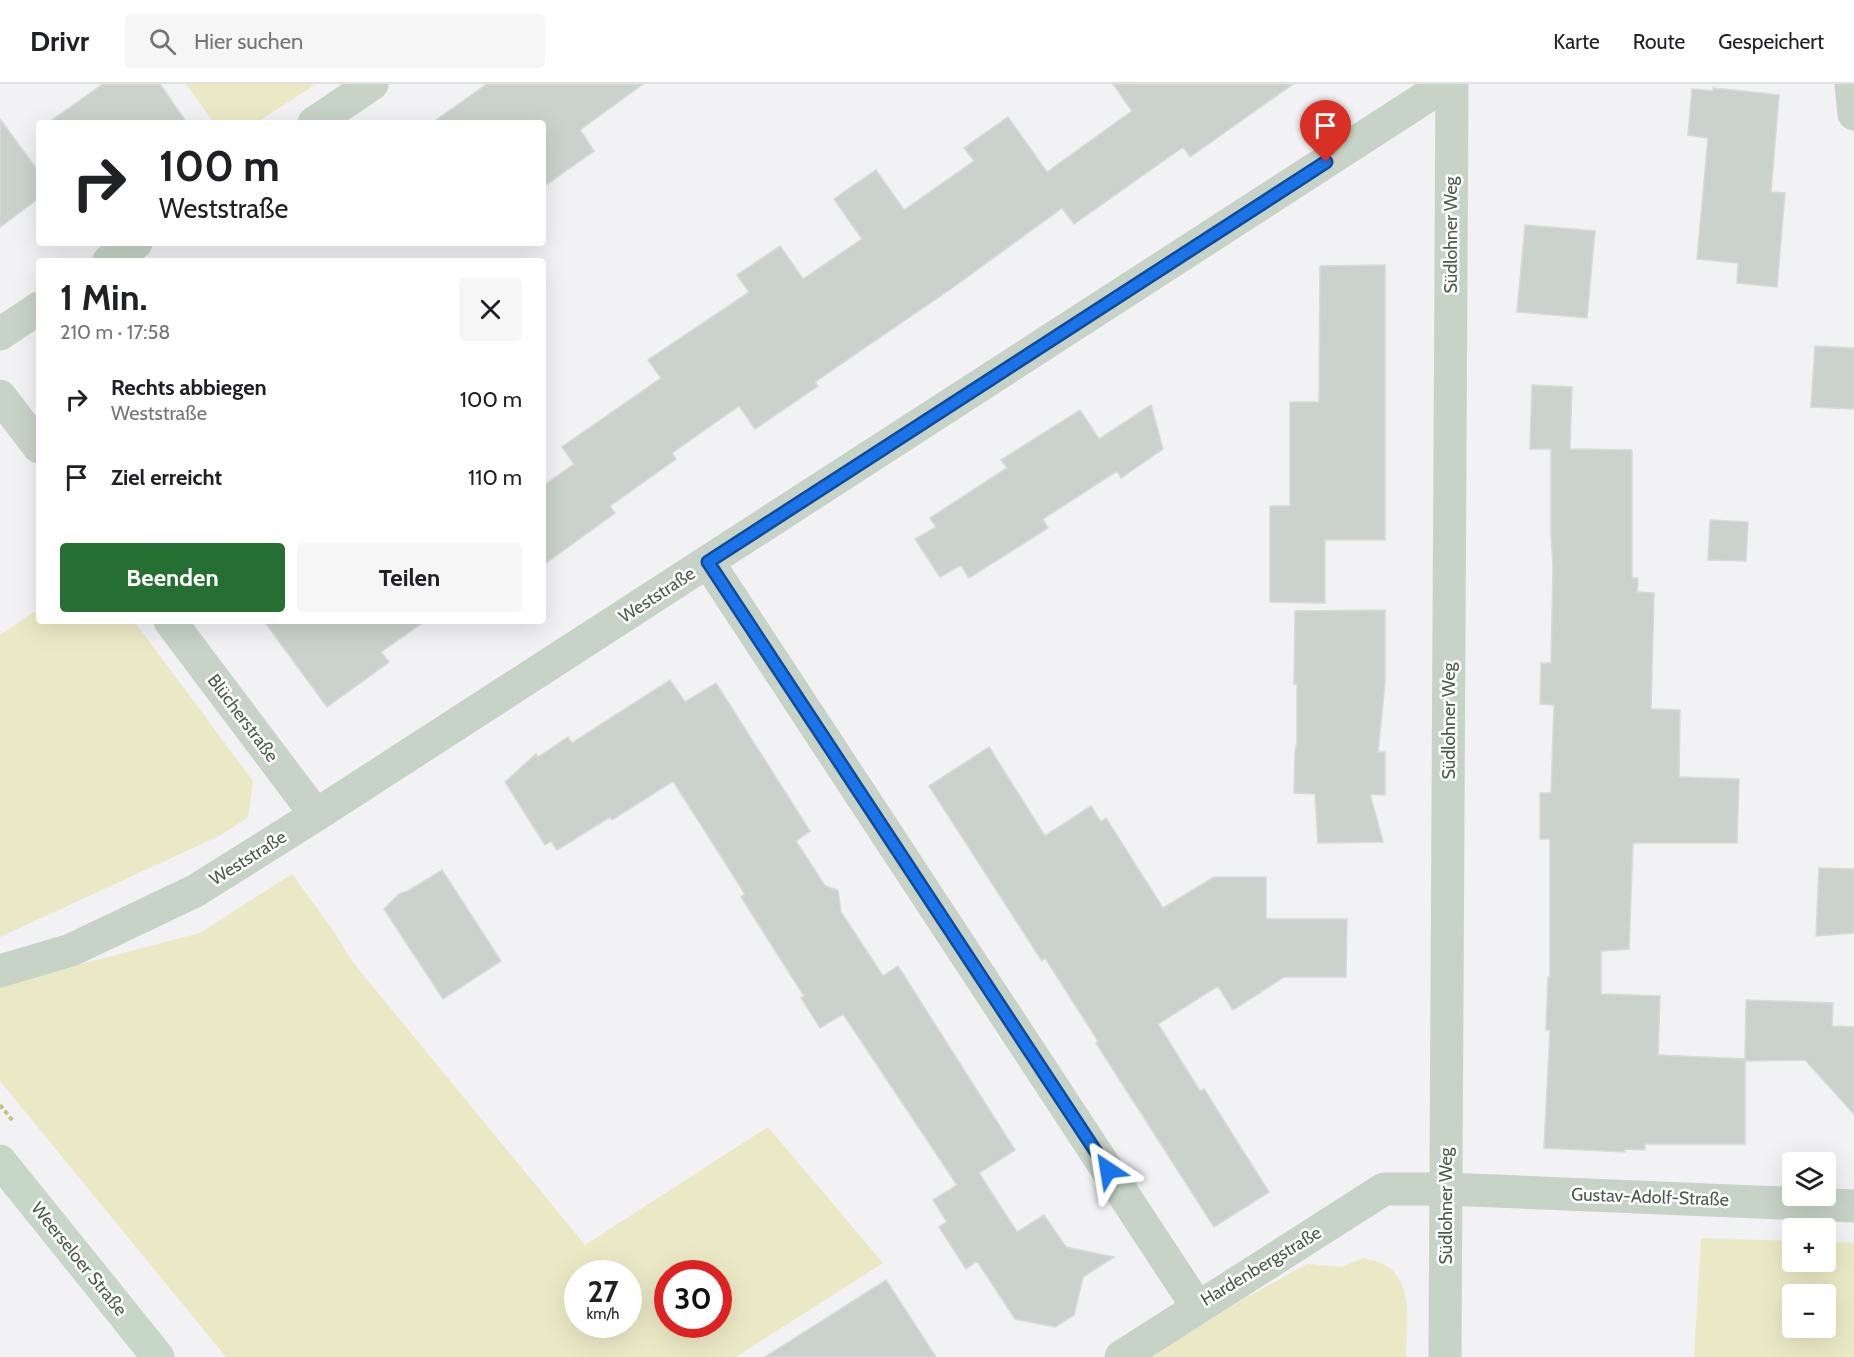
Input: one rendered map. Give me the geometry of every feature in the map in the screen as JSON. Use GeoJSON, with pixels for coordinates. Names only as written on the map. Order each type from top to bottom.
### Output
{"type":"FeatureCollection","features":[{"type":"Feature","properties":{"kind":"street"},"geometry":{"type":"LineString","coordinates":[[318,120],[372,84]]}},
{"type":"Feature","properties":{"kind":"street","name":"Weststraße"},"geometry":{"type":"LineString","coordinates":[[0,971],[71,950],[195,891],[1446,84]]}},
{"type":"Feature","properties":{"kind":"street","name":"Südlohner Weg"},"geometry":{"type":"LineString","coordinates":[[1445,1357],[1452,84]]}},
{"type":"Feature","properties":{"kind":"street"},"geometry":{"type":"LineString","coordinates":[[1851,84],[1854,114]]}},
{"type":"Feature","properties":{"kind":"street"},"geometry":{"type":"LineString","coordinates":[[113,258],[131,246]]}},
{"type":"Feature","properties":{"kind":"street"},"geometry":{"type":"LineString","coordinates":[[0,334],[36,310]]}},
{"type":"Feature","properties":{"kind":"street"},"geometry":{"type":"LineString","coordinates":[[0,396],[36,443]]}},
{"type":"Feature","properties":{"kind":"street","name":"Hardenbergstraße"},"geometry":{"type":"LineString","coordinates":[[708,562],[1198,1308],[1384,1189],[1447,1189]]}},
{"type":"Feature","properties":{"kind":"street","name":"Blücherstraße"},"geometry":{"type":"LineString","coordinates":[[172,624],[316,815]]}},
{"type":"Feature","properties":{"kind":"street","name":"Weerseloer Straße"},"geometry":{"type":"LineString","coordinates":[[0,1161],[158,1357]]}},
{"type":"Feature","properties":{"kind":"street","name":"Gustav-Adolf-Straße"},"geometry":{"type":"LineString","coordinates":[[1447,1189],[1854,1206]]}},
{"type":"Feature","properties":{"kind":"street"},"geometry":{"type":"LineString","coordinates":[[1121,1357],[1198,1308]]}},
{"type":"Feature","properties":{"kind":"shaded area"},"geometry":{"type":"Polygon","coordinates":[[[186,84],[316,84],[261,120],[212,120],[186,84]]]}},
{"type":"Feature","properties":{"kind":"shaded area"},"geometry":{"type":"Polygon","coordinates":[[[36,611],[36,624],[136,624],[253,781],[248,817],[221,835],[0,937],[0,635],[36,611]]]}},
{"type":"Feature","properties":{"kind":"shaded area"},"geometry":{"type":"Polygon","coordinates":[[[292,874],[335,933],[351,960],[585,1245],[768,1127],[883,1263],[736,1357],[226,1357],[0,1081],[0,985],[200,933],[292,874]]]}},
{"type":"Feature","properties":{"kind":"shaded area"},"geometry":{"type":"Polygon","coordinates":[[[1701,1238],[1782,1241],[1782,1272],[1836,1272],[1836,1242],[1854,1243],[1854,1357],[1694,1357],[1701,1238]]]}},
{"type":"Feature","properties":{"kind":"shaded area"},"geometry":{"type":"Polygon","coordinates":[[[1363,1258],[1385,1265],[1401,1282],[1407,1307],[1406,1357],[1152,1357],[1240,1301],[1307,1264],[1342,1267],[1363,1258]]]}},
{"type":"Feature","properties":{"kind":"building"},"geometry":{"type":"Polygon","coordinates":[[[103,84],[160,84],[185,120],[52,120],[103,84]]]}},
{"type":"Feature","properties":{"kind":"building"},"geometry":{"type":"Polygon","coordinates":[[[487,84],[643,84],[580,130],[594,151],[546,185],[546,120],[436,120],[487,84]]]}},
{"type":"Feature","properties":{"kind":"building"},"geometry":{"type":"Polygon","coordinates":[[[1113,84],[1293,84],[1190,157],[1183,147],[1074,224],[1062,208],[952,288],[815,382],[818,386],[755,429],[739,406],[672,453],[676,459],[610,506],[615,513],[546,563],[546,484],[574,464],[562,447],[661,378],[648,360],[749,292],[737,275],[780,246],[803,279],[862,239],[834,199],[876,170],[904,210],[974,161],[964,148],[1008,117],[1047,172],[1132,111],[1113,84]]]}},
{"type":"Feature","properties":{"kind":"building"},"geometry":{"type":"Polygon","coordinates":[[[1713,88],[1779,95],[1771,192],[1785,193],[1777,287],[1737,283],[1738,263],[1697,259],[1708,138],[1688,135],[1692,89],[1713,91],[1713,88]]]}},
{"type":"Feature","properties":{"kind":"building"},"geometry":{"type":"Polygon","coordinates":[[[0,119],[36,168],[36,200],[0,227],[0,119]]]}},
{"type":"Feature","properties":{"kind":"building"},"geometry":{"type":"Polygon","coordinates":[[[1525,225],[1595,231],[1587,318],[1517,312],[1525,225]]]}},
{"type":"Feature","properties":{"kind":"building"},"geometry":{"type":"Polygon","coordinates":[[[1385,265],[1385,540],[1325,540],[1325,603],[1270,602],[1270,506],[1290,506],[1290,402],[1319,402],[1320,266],[1385,265]]]}},
{"type":"Feature","properties":{"kind":"building"},"geometry":{"type":"Polygon","coordinates":[[[1815,346],[1854,348],[1854,409],[1811,407],[1815,346]]]}},
{"type":"Feature","properties":{"kind":"building"},"geometry":{"type":"Polygon","coordinates":[[[1532,385],[1572,387],[1570,449],[1632,450],[1632,578],[1638,578],[1637,592],[1654,593],[1651,709],[1680,710],[1679,777],[1739,779],[1737,843],[1633,843],[1629,949],[1601,951],[1601,994],[1660,996],[1658,1055],[1745,1059],[1746,1000],[1833,1003],[1832,1026],[1854,1027],[1854,1114],[1805,1060],[1745,1061],[1745,1144],[1645,1144],[1645,1150],[1625,1149],[1625,1152],[1544,1148],[1550,1030],[1546,1030],[1548,977],[1550,977],[1550,839],[1540,839],[1540,793],[1551,793],[1554,705],[1540,704],[1541,663],[1551,663],[1553,568],[1551,449],[1530,449],[1532,385]]]}},
{"type":"Feature","properties":{"kind":"building"},"geometry":{"type":"Polygon","coordinates":[[[1151,405],[1163,449],[1121,478],[1117,471],[1043,519],[1048,528],[969,578],[961,565],[940,577],[915,539],[936,527],[930,518],[1007,468],[1001,460],[1080,410],[1099,439],[1151,405]]]}},
{"type":"Feature","properties":{"kind":"building"},"geometry":{"type":"Polygon","coordinates":[[[1710,520],[1748,522],[1746,561],[1708,560],[1710,520]]]}},
{"type":"Feature","properties":{"kind":"building"},"geometry":{"type":"Polygon","coordinates":[[[1385,610],[1385,683],[1378,752],[1385,752],[1385,795],[1370,794],[1383,842],[1318,843],[1315,794],[1294,793],[1297,743],[1297,684],[1294,684],[1295,611],[1385,610]]]}},
{"type":"Feature","properties":{"kind":"building"},"geometry":{"type":"Polygon","coordinates":[[[266,624],[421,624],[381,652],[389,662],[327,707],[266,624]]]}},
{"type":"Feature","properties":{"kind":"building"},"geometry":{"type":"Polygon","coordinates":[[[670,680],[685,702],[716,683],[810,831],[796,841],[825,886],[838,890],[841,912],[883,976],[898,966],[1015,1150],[979,1173],[1017,1232],[1044,1215],[1066,1247],[1114,1257],[1083,1277],[1074,1315],[1055,1327],[1015,1319],[977,1261],[966,1269],[939,1227],[947,1222],[933,1200],[957,1185],[843,1014],[820,1028],[801,998],[804,996],[741,897],[745,894],[673,781],[612,820],[610,817],[557,850],[551,841],[545,845],[505,782],[536,754],[538,757],[568,737],[572,743],[670,680]]]}},
{"type":"Feature","properties":{"kind":"building"},"geometry":{"type":"Polygon","coordinates":[[[989,747],[1045,836],[1091,806],[1101,822],[1106,818],[1163,908],[1214,877],[1266,877],[1266,919],[1347,919],[1346,977],[1284,977],[1233,1010],[1218,986],[1158,1024],[1200,1091],[1204,1089],[1269,1192],[1214,1227],[1096,1043],[1098,1041],[1045,958],[1042,961],[929,786],[989,747]]]}},
{"type":"Feature","properties":{"kind":"building"},"geometry":{"type":"Polygon","coordinates":[[[1819,868],[1854,869],[1854,933],[1816,936],[1819,868]]]}},
{"type":"Feature","properties":{"kind":"building"},"geometry":{"type":"Polygon","coordinates":[[[442,870],[501,961],[443,999],[384,909],[399,894],[442,870]]]}},
{"type":"Feature","properties":{"kind":"building"},"geometry":{"type":"Polygon","coordinates":[[[886,1280],[936,1357],[765,1357],[886,1280]]]}},
{"type":"Feature","properties":{"kind":"route"},"geometry":{"type":"LineString","coordinates":[[1108,1170],[708,562],[1326,162]]}}]}
